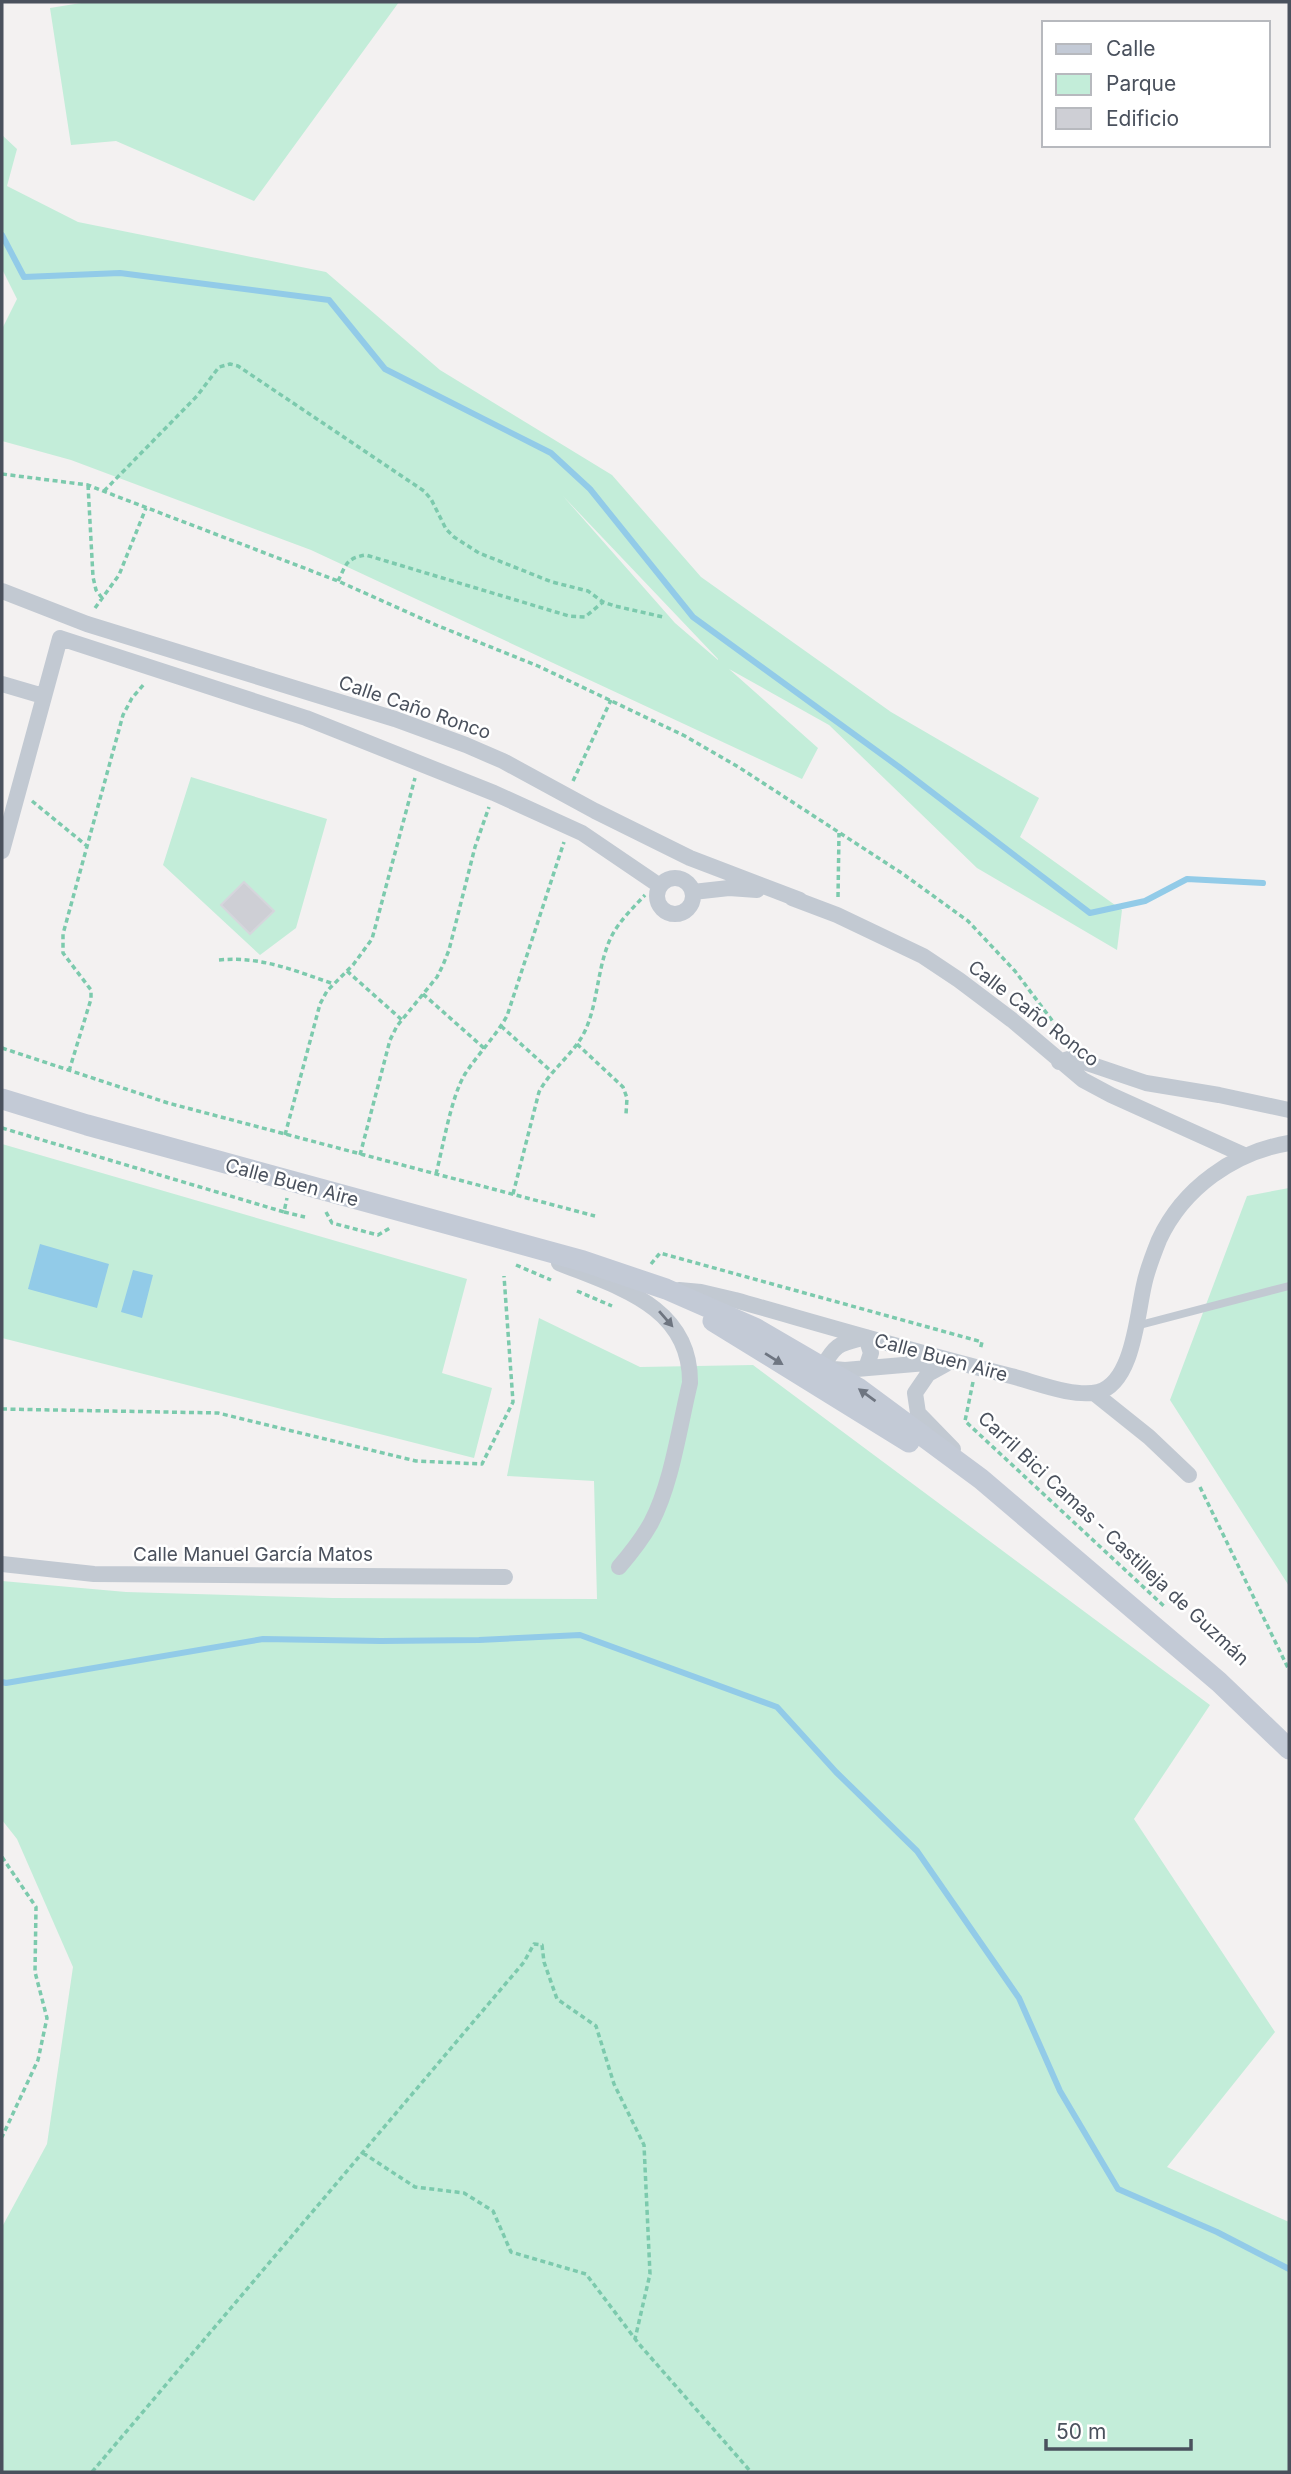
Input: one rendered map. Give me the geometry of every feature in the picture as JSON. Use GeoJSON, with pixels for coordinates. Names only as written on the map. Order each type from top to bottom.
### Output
{"type":"FeatureCollection","features":[{"type":"Feature","properties":{"kind":"main road","name":"Calle Buen Aire"},"geometry":{"type":"LineString","coordinates":[[2,1099],[290,1182],[583,1261]]}},
{"type":"Feature","properties":{"kind":"main road"},"geometry":{"type":"LineString","coordinates":[[583,1261],[666,1289],[755,1328],[858,1388],[981,1479],[1219,1682],[1289,1749]]}},
{"type":"Feature","properties":{"kind":"main road"},"geometry":{"type":"LineString","coordinates":[[583,1261],[633,1281],[713,1321],[914,1445],[1050,1538]]}},
{"type":"Feature","properties":{"kind":"street","name":"Calle Caño Ronco"},"geometry":{"type":"LineString","coordinates":[[2,591],[88,624],[419,727],[503,761],[690,858],[837,915],[923,956],[1064,1060],[1083,1080],[1244,1156]]}},
{"type":"Feature","properties":{"kind":"street"},"geometry":{"type":"LineString","coordinates":[[2,852],[60,638],[285,710],[419,762],[569,827],[596,841],[658,885]]}},
{"type":"Feature","properties":{"kind":"street"},"geometry":{"type":"LineString","coordinates":[[2,684],[43,696]]}},
{"type":"Feature","properties":{"kind":"street"},"geometry":{"type":"LineString","coordinates":[[2,785],[18,790]]}},
{"type":"Feature","properties":{"kind":"street"},"geometry":{"type":"LineString","coordinates":[[674,878],[683,879],[690,884],[693,901],[688,909],[672,914],[664,910],[659,903],[658,885],[674,878]]}},
{"type":"Feature","properties":{"kind":"street","name":"Calle Caño Ronco"},"geometry":{"type":"LineString","coordinates":[[693,892],[749,889],[800,900]]}},
{"type":"Feature","properties":{"kind":"street"},"geometry":{"type":"LineString","coordinates":[[1064,1060],[1146,1083],[1289,1110]]}},
{"type":"Feature","properties":{"kind":"street"},"geometry":{"type":"LineString","coordinates":[[1094,1393],[1103,1391],[1118,1379],[1128,1357],[1148,1268],[1167,1224],[1216,1172],[1244,1156],[1289,1143]]}},
{"type":"Feature","properties":{"kind":"street"},"geometry":{"type":"LineString","coordinates":[[496,1237],[602,1280],[653,1305],[667,1318],[684,1342],[690,1366],[690,1383],[664,1492],[641,1540],[619,1567]]}},
{"type":"Feature","properties":{"kind":"street","name":"Calle Buen Aire"},"geometry":{"type":"LineString","coordinates":[[666,1289],[701,1292],[735,1300],[951,1361],[1072,1392],[1094,1393]]}},
{"type":"Feature","properties":{"kind":"street"},"geometry":{"type":"LineString","coordinates":[[866,1368],[871,1353],[866,1337],[842,1343],[832,1349],[822,1368],[845,1370],[951,1361]]}},
{"type":"Feature","properties":{"kind":"street"},"geometry":{"type":"LineString","coordinates":[[951,1361],[928,1374],[915,1393],[918,1413],[981,1479]]}},
{"type":"Feature","properties":{"kind":"street"},"geometry":{"type":"LineString","coordinates":[[1094,1393],[1149,1437],[1189,1475]]}},
{"type":"Feature","properties":{"kind":"street","name":"Calle Manuel García Matos"},"geometry":{"type":"LineString","coordinates":[[2,1564],[94,1574],[505,1577]]}},
{"type":"Feature","properties":{"kind":"lane"},"geometry":{"type":"LineString","coordinates":[[1135,1326],[1289,1286]]}},
{"type":"Feature","properties":{"kind":"path"},"geometry":{"type":"LineString","coordinates":[[103,491],[197,396],[219,367],[230,364],[238,366],[424,491],[446,529],[479,552],[552,582],[588,591],[603,602],[663,617]]}},
{"type":"Feature","properties":{"kind":"path"},"geometry":{"type":"LineString","coordinates":[[2,474],[88,485],[338,582],[538,666],[685,736],[740,768],[904,874],[968,921],[996,949],[1054,1023],[1064,1060]]}},
{"type":"Feature","properties":{"kind":"path"},"geometry":{"type":"LineString","coordinates":[[88,485],[93,577],[96,590],[102,598]]}},
{"type":"Feature","properties":{"kind":"path"},"geometry":{"type":"LineString","coordinates":[[88,624],[123,566],[146,508]]}},
{"type":"Feature","properties":{"kind":"path"},"geometry":{"type":"LineString","coordinates":[[338,582],[348,561],[366,555],[569,616],[585,617],[603,602]]}},
{"type":"Feature","properties":{"kind":"path"},"geometry":{"type":"LineString","coordinates":[[69,1071],[91,999],[91,990],[62,953],[63,934],[123,715],[132,698],[158,669]]}},
{"type":"Feature","properties":{"kind":"path"},"geometry":{"type":"LineString","coordinates":[[566,795],[611,700]]}},
{"type":"Feature","properties":{"kind":"path"},"geometry":{"type":"LineString","coordinates":[[285,1135],[320,1004],[372,939],[419,762]]}},
{"type":"Feature","properties":{"kind":"path"},"geometry":{"type":"LineString","coordinates":[[18,790],[87,846]]}},
{"type":"Feature","properties":{"kind":"path"},"geometry":{"type":"LineString","coordinates":[[360,1155],[390,1040],[402,1020],[437,977],[449,950],[475,847],[494,793]]}},
{"type":"Feature","properties":{"kind":"path"},"geometry":{"type":"LineString","coordinates":[[436,1174],[457,1092],[464,1075],[507,1016],[569,827]]}},
{"type":"Feature","properties":{"kind":"path"},"geometry":{"type":"LineString","coordinates":[[837,915],[839,833]]}},
{"type":"Feature","properties":{"kind":"path"},"geometry":{"type":"LineString","coordinates":[[513,1194],[539,1092],[584,1033],[592,1012],[606,948],[613,933],[658,885]]}},
{"type":"Feature","properties":{"kind":"path"},"geometry":{"type":"LineString","coordinates":[[219,960],[243,957],[334,984]]}},
{"type":"Feature","properties":{"kind":"path"},"geometry":{"type":"LineString","coordinates":[[347,971],[402,1020]]}},
{"type":"Feature","properties":{"kind":"path"},"geometry":{"type":"LineString","coordinates":[[423,994],[485,1049]]}},
{"type":"Feature","properties":{"kind":"path"},"geometry":{"type":"LineString","coordinates":[[501,1026],[552,1072]]}},
{"type":"Feature","properties":{"kind":"path"},"geometry":{"type":"LineString","coordinates":[[577,1044],[623,1087],[627,1098],[626,1114]]}},
{"type":"Feature","properties":{"kind":"path"},"geometry":{"type":"LineString","coordinates":[[2,1048],[168,1103],[595,1216]]}},
{"type":"Feature","properties":{"kind":"path"},"geometry":{"type":"LineString","coordinates":[[2,1128],[305,1217]]}},
{"type":"Feature","properties":{"kind":"path"},"geometry":{"type":"LineString","coordinates":[[284,1212],[290,1182]]}},
{"type":"Feature","properties":{"kind":"path"},"geometry":{"type":"LineString","coordinates":[[651,1264],[660,1253],[982,1342],[979,1355]]}},
{"type":"Feature","properties":{"kind":"path"},"geometry":{"type":"LineString","coordinates":[[2,1409],[218,1413],[416,1461],[482,1464],[513,1402],[504,1276]]}},
{"type":"Feature","properties":{"kind":"path","name":"Carril Bici Camas - Castilleja de Guzmán"},"geometry":{"type":"LineString","coordinates":[[973,1382],[965,1421],[1171,1613]]}},
{"type":"Feature","properties":{"kind":"path"},"geometry":{"type":"LineString","coordinates":[[1189,1475],[1200,1488],[1289,1670]]}},
{"type":"Feature","properties":{"kind":"path"},"geometry":{"type":"LineString","coordinates":[[2,1857],[36,1907],[35,1972],[47,2018],[38,2060],[2,2137]]}},
{"type":"Feature","properties":{"kind":"path"},"geometry":{"type":"LineString","coordinates":[[92,2472],[524,1962],[534,1944],[542,1945],[544,1962],[557,1999],[596,2026],[614,2084],[644,2145],[650,2274],[635,2339]]}},
{"type":"Feature","properties":{"kind":"path"},"geometry":{"type":"LineString","coordinates":[[363,2153],[415,2187],[464,2193],[493,2211],[511,2252],[586,2274],[635,2339],[751,2472]]}},
{"type":"Feature","properties":{"kind":"green space"},"geometry":{"type":"Polygon","coordinates":[[[87,2],[399,2],[254,201],[116,141],[71,145],[50,8],[87,2]]]}},
{"type":"Feature","properties":{"kind":"green space"},"geometry":{"type":"Polygon","coordinates":[[[2,135],[17,149],[7,186],[78,222],[326,272],[440,370],[612,475],[701,577],[891,712],[1039,798],[1020,837],[1122,910],[1117,950],[977,868],[829,725],[729,669],[818,748],[802,779],[311,550],[71,460],[2,441],[2,329],[17,299],[2,269],[2,135]],[[563,496],[675,623],[718,659],[563,496]]]}},
{"type":"Feature","properties":{"kind":"green space"},"geometry":{"type":"Polygon","coordinates":[[[191,777],[327,819],[296,928],[260,955],[163,865],[191,777]]]}},
{"type":"Feature","properties":{"kind":"green space"},"geometry":{"type":"Polygon","coordinates":[[[2,1144],[467,1279],[442,1373],[492,1388],[474,1458],[2,1338],[2,1144]]]}},
{"type":"Feature","properties":{"kind":"green space"},"geometry":{"type":"Polygon","coordinates":[[[1289,1188],[1289,1586],[1170,1400],[1247,1196],[1289,1188]]]}},
{"type":"Feature","properties":{"kind":"green space"},"geometry":{"type":"Polygon","coordinates":[[[539,1318],[640,1367],[753,1365],[1210,1705],[1134,1819],[1275,2032],[1167,2167],[1289,2222],[1289,2472],[2,2472],[2,2227],[47,2144],[73,1967],[17,1839],[2,1820],[2,1581],[126,1592],[333,1598],[597,1599],[594,1481],[507,1476],[539,1318]]]}},
{"type":"Feature","properties":{"kind":"water"},"geometry":{"type":"Polygon","coordinates":[[[40,1244],[109,1264],[97,1308],[28,1289],[40,1244]]]}},
{"type":"Feature","properties":{"kind":"water"},"geometry":{"type":"Polygon","coordinates":[[[133,1270],[153,1275],[142,1318],[121,1312],[133,1270]]]}},
{"type":"Feature","properties":{"kind":"building"},"geometry":{"type":"Polygon","coordinates":[[[244,882],[274,911],[250,934],[221,905],[244,882]]]}},
{"type":"Feature","properties":{"kind":"waterway"},"geometry":{"type":"LineString","coordinates":[[2,235],[24,277],[120,273],[329,300],[385,369],[551,453],[590,489],[693,617],[899,767],[1090,913],[1145,901],[1187,879],[1263,883]]}},
{"type":"Feature","properties":{"kind":"waterway"},"geometry":{"type":"LineString","coordinates":[[2,1682],[263,1639],[479,1640],[580,1635],[777,1707],[836,1772],[917,1851],[1019,1998],[1060,2091],[1118,2189],[1217,2232],[1289,2269]]}}]}
